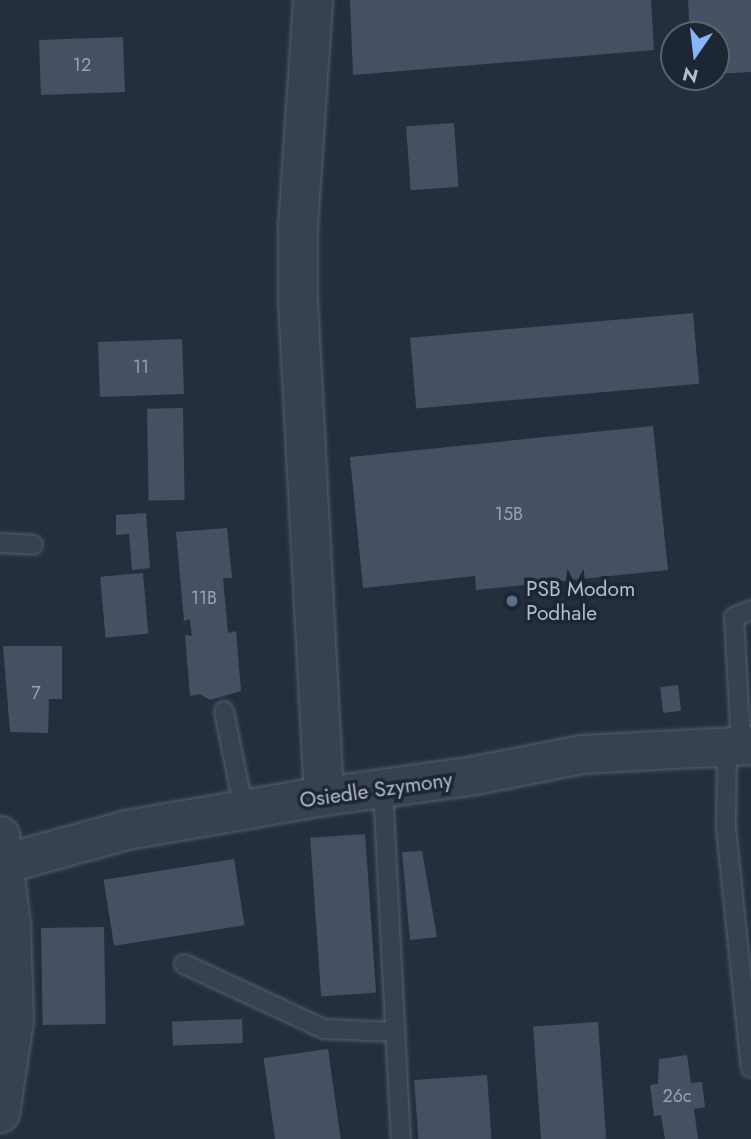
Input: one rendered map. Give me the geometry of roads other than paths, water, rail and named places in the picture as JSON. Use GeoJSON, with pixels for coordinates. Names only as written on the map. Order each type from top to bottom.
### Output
{"type":"FeatureCollection","features":[{"type":"Feature","properties":{"kind":"street"},"geometry":{"type":"LineString","coordinates":[[313,0],[299,201],[298,304],[324,796]]}},
{"type":"Feature","properties":{"kind":"street","name":"Osiedle Szymony"},"geometry":{"type":"LineString","coordinates":[[2,855],[127,830],[581,754],[740,745]]}},
{"type":"Feature","properties":{"kind":"street"},"geometry":{"type":"LineString","coordinates":[[0,1113],[14,1020],[2,855]]}},
{"type":"Feature","properties":{"kind":"lane"},"geometry":{"type":"LineString","coordinates":[[0,542],[33,545]]}},
{"type":"Feature","properties":{"kind":"lane"},"geometry":{"type":"LineString","coordinates":[[751,610],[734,617],[740,745],[726,828],[751,1068]]}},
{"type":"Feature","properties":{"kind":"lane"},"geometry":{"type":"LineString","coordinates":[[224,711],[244,810]]}},
{"type":"Feature","properties":{"kind":"lane"},"geometry":{"type":"LineString","coordinates":[[383,789],[401,1139]]}},
{"type":"Feature","properties":{"kind":"lane"},"geometry":{"type":"LineString","coordinates":[[184,964],[324,1029],[395,1032]]}},
{"type":"Feature","properties":{"kind":"place","name":"PSB Modom Podhale"},"geometry":{"type":"Point","coordinates":[512,601]}}]}
